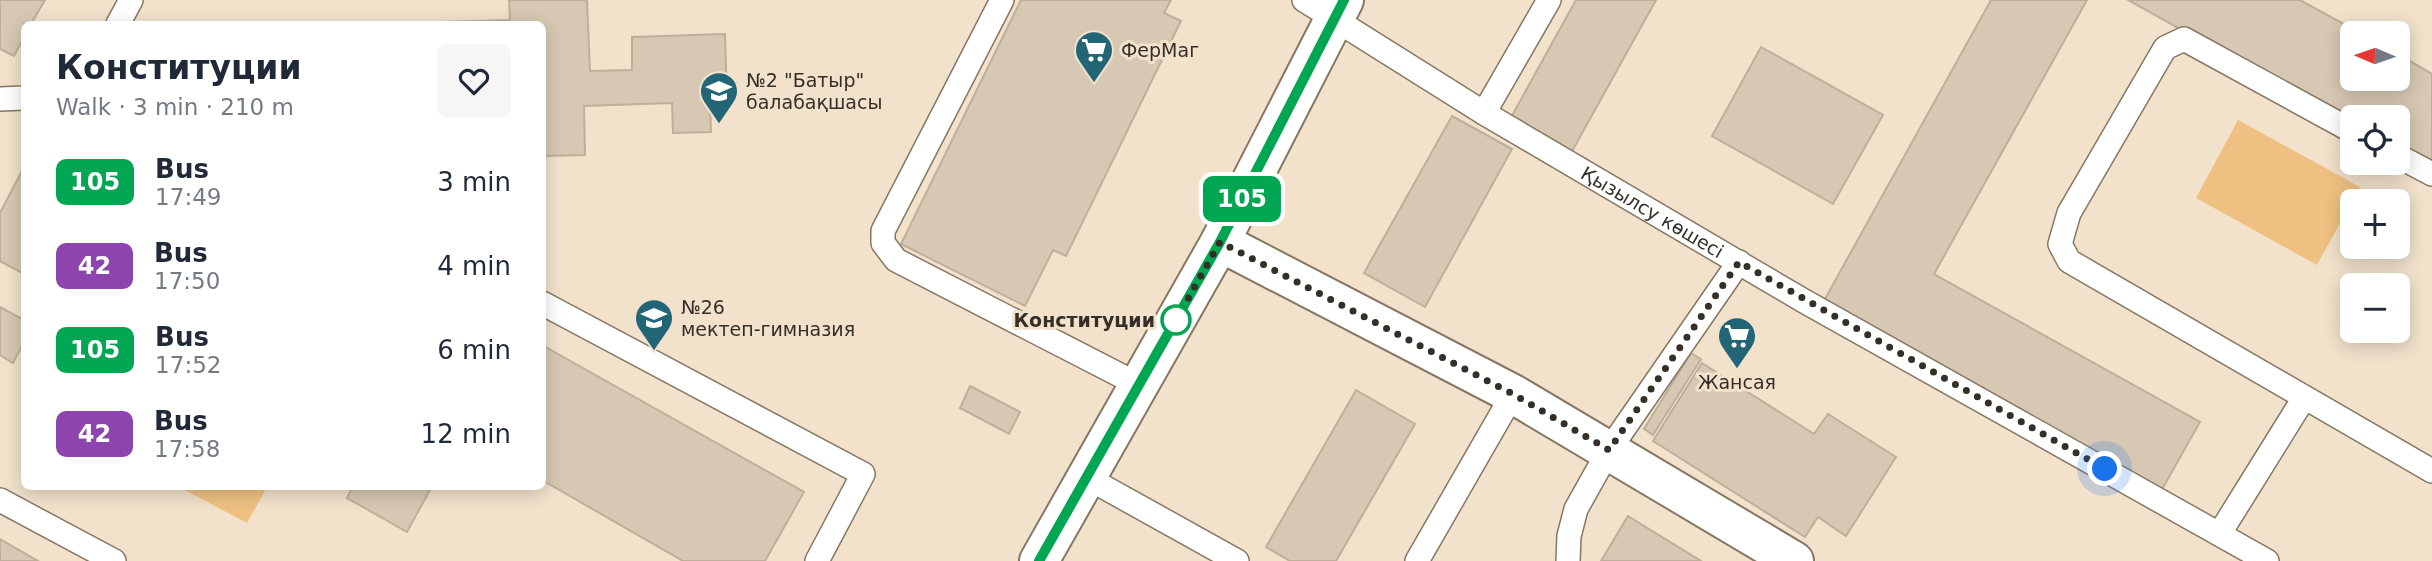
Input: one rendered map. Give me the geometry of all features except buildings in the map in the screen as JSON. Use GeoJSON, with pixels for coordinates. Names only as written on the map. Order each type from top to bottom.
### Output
{"type":"FeatureCollection","features":[{"type":"Feature","properties":{"kind":"street"},"geometry":{"type":"LineString","coordinates":[[1039,561],[1220,242],[1328,6]]}},
{"type":"Feature","properties":{"kind":"street"},"geometry":{"type":"LineString","coordinates":[[1220,242],[1513,394],[1794,561]]}},
{"type":"Feature","properties":{"kind":"lane"},"geometry":{"type":"LineString","coordinates":[[120,21],[131,0]]}},
{"type":"Feature","properties":{"kind":"lane"},"geometry":{"type":"LineString","coordinates":[[1002,0],[883,231],[883,243],[896,260],[1139,385]]}},
{"type":"Feature","properties":{"kind":"lane"},"geometry":{"type":"LineString","coordinates":[[1484,113],[1549,0]]}},
{"type":"Feature","properties":{"kind":"lane","name":"Қызылсу көшесі"},"geometry":{"type":"LineString","coordinates":[[1328,6],[1484,113],[1739,262],[2267,561]]}},
{"type":"Feature","properties":{"kind":"lane"},"geometry":{"type":"LineString","coordinates":[[2340,124],[2184,39],[2165,48],[2069,213],[2060,244],[2069,261],[2432,471]]}},
{"type":"Feature","properties":{"kind":"lane"},"geometry":{"type":"LineString","coordinates":[[0,99],[21,98]]}},
{"type":"Feature","properties":{"kind":"lane"},"geometry":{"type":"LineString","coordinates":[[2410,162],[2432,174]]}},
{"type":"Feature","properties":{"kind":"lane"},"geometry":{"type":"LineString","coordinates":[[1568,561],[1569,536],[1576,509],[1609,450],[1739,262]]}},
{"type":"Feature","properties":{"kind":"lane"},"geometry":{"type":"LineString","coordinates":[[546,305],[863,474],[817,561]]}},
{"type":"Feature","properties":{"kind":"lane"},"geometry":{"type":"LineString","coordinates":[[1417,561],[1513,394]]}},
{"type":"Feature","properties":{"kind":"lane"},"geometry":{"type":"LineString","coordinates":[[2220,533],[2304,398]]}},
{"type":"Feature","properties":{"kind":"lane"},"geometry":{"type":"LineString","coordinates":[[1087,477],[1237,561]]}},
{"type":"Feature","properties":{"kind":"lane"},"geometry":{"type":"LineString","coordinates":[[0,500],[114,561]]}},
{"type":"Feature","properties":{"kind":"shaded area"},"geometry":{"type":"Polygon","coordinates":[[[2238,120],[2360,187],[2340,189],[2340,223],[2317,265],[2196,198],[2238,120]]]}},
{"type":"Feature","properties":{"kind":"shaded area"},"geometry":{"type":"Polygon","coordinates":[[[185,490],[265,490],[247,523],[185,490]]]}},
{"type":"Feature","properties":{"kind":"bus line","name":"105"},"geometry":{"type":"LineString","coordinates":[[1039,561],[1220,242],[1344,0]]}},
{"type":"Feature","properties":{"kind":"place","name":"ФерМаг"},"geometry":{"type":"Point","coordinates":[1094,84]}},
{"type":"Feature","properties":{"kind":"place","name":"№2 \"Батыр\" балабақшасы"},"geometry":{"type":"Point","coordinates":[719,125]}},
{"type":"Feature","properties":{"kind":"place","name":"Конституции"},"geometry":{"type":"Point","coordinates":[1176,320]}},
{"type":"Feature","properties":{"kind":"place","name":"№26 мектеп-гимназия"},"geometry":{"type":"Point","coordinates":[654,352]}},
{"type":"Feature","properties":{"kind":"place","name":"Жансая"},"geometry":{"type":"Point","coordinates":[1737,370]}},
{"type":"Feature","properties":{"kind":"route"},"geometry":{"type":"LineString","coordinates":[[1176,320],[1220,242],[1513,394],[1609,450],[1739,262],[2105,469]]}}]}
